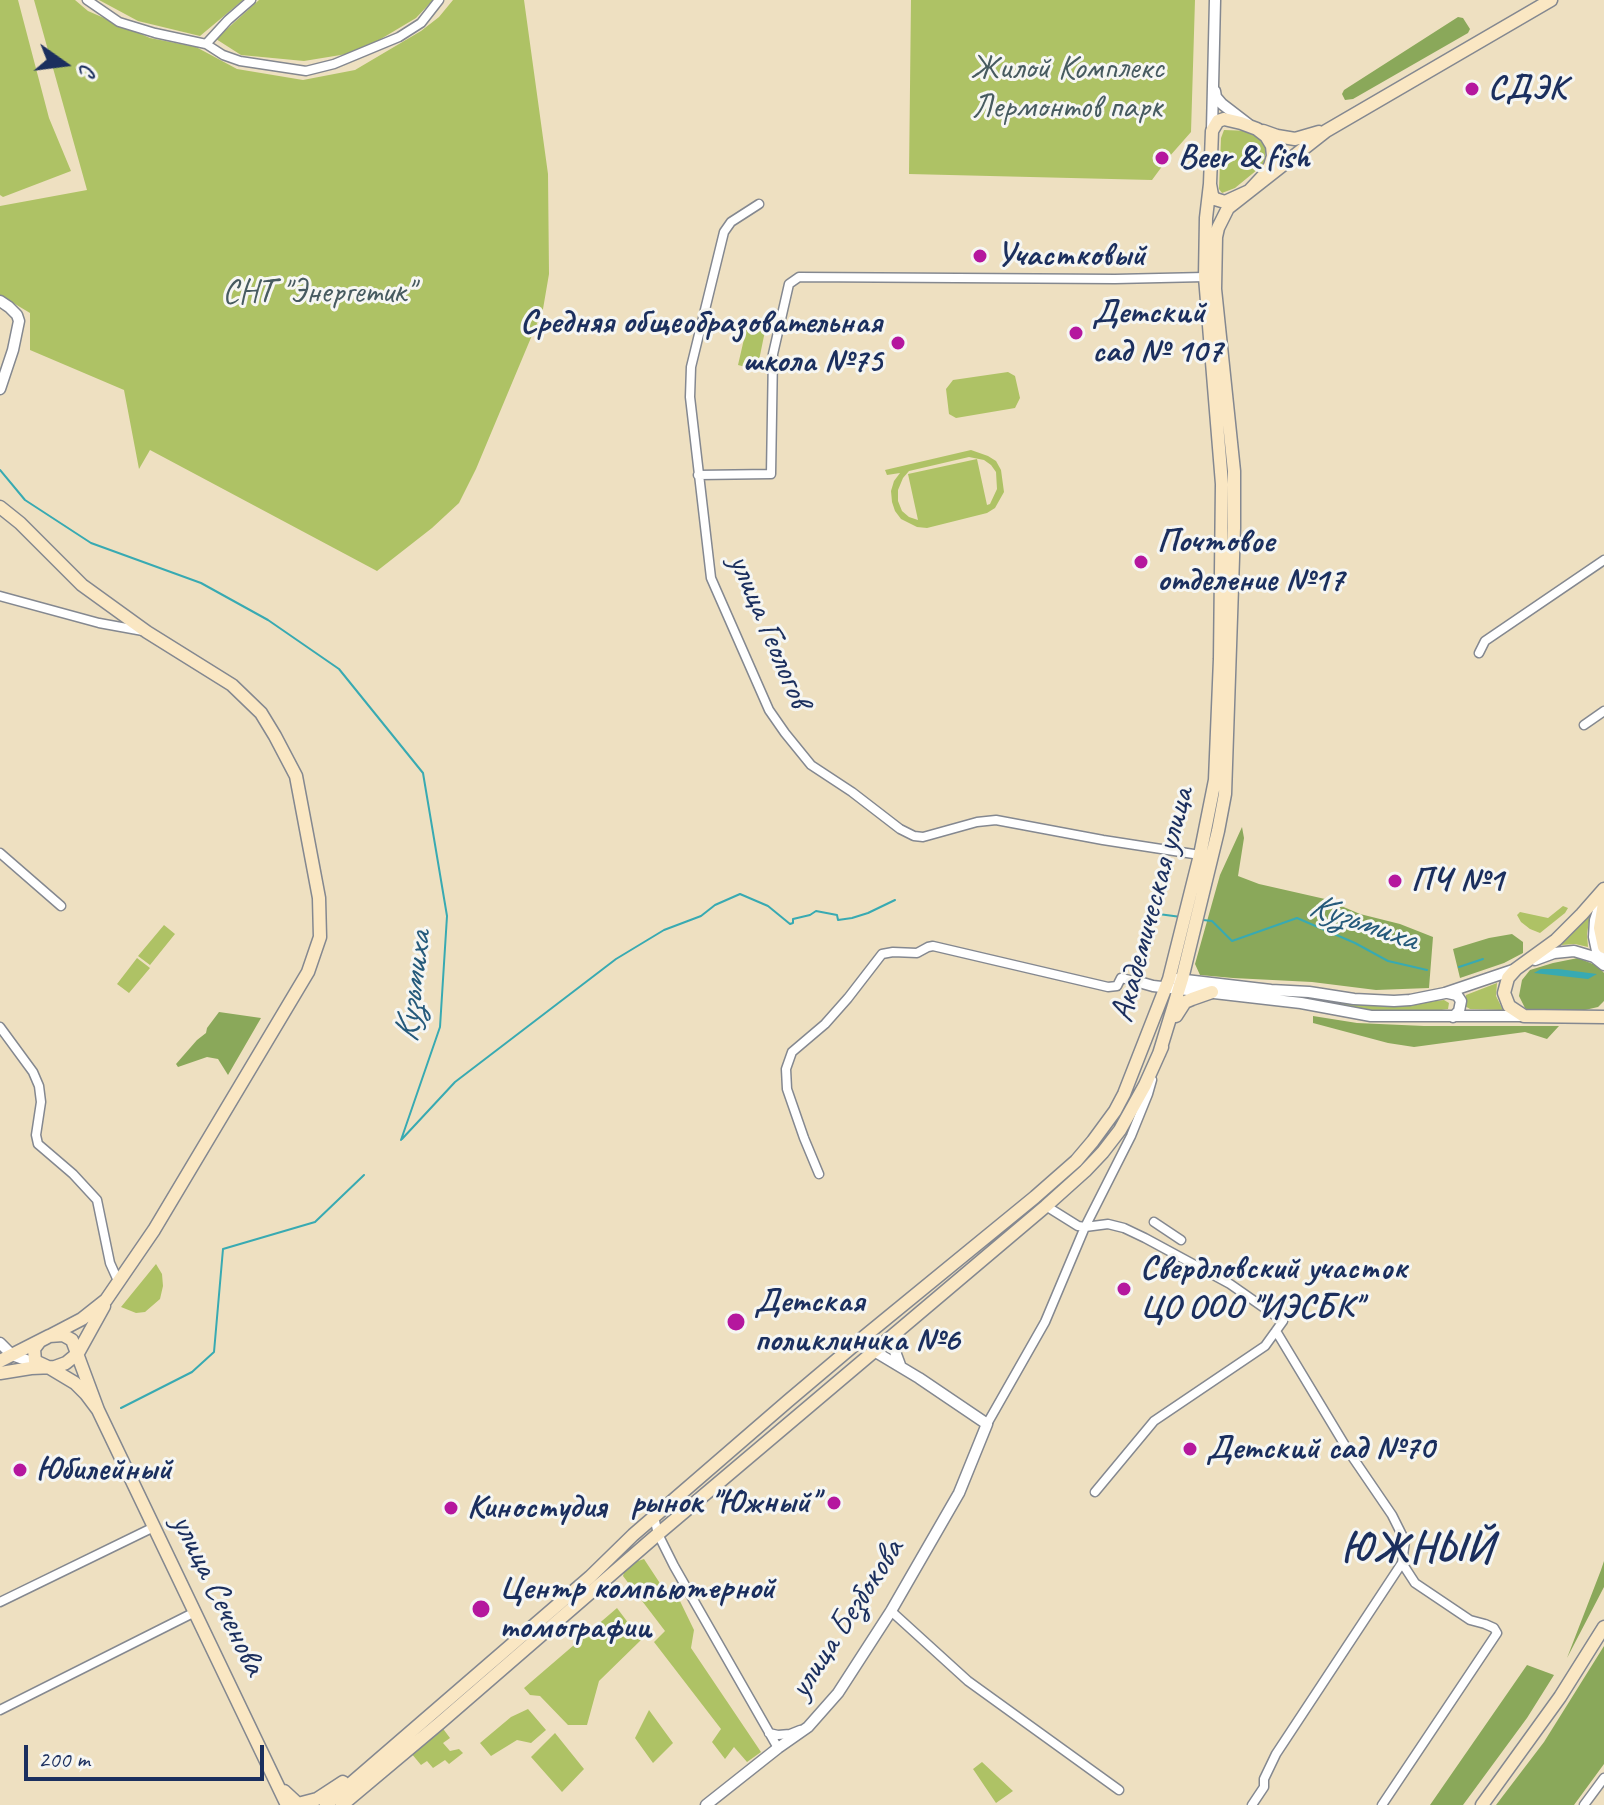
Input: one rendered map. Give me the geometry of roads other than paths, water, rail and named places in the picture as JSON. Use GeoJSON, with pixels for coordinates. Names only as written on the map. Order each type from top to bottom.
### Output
{"type":"FeatureCollection","features":[{"type":"Feature","properties":{"kind":"main road"},"geometry":{"type":"LineString","coordinates":[[1190,918],[1218,831],[1227,760],[1234,471],[1215,289],[1218,228],[1228,208],[1326,131],[1551,0]]}},
{"type":"Feature","properties":{"kind":"main road"},"geometry":{"type":"LineString","coordinates":[[1257,129],[1272,146],[1270,166],[1249,191],[1230,200],[1215,199],[1210,184],[1212,131],[1218,121],[1224,119],[1295,139],[1326,131]]}},
{"type":"Feature","properties":{"kind":"main road","name":"Академическая улица"},"geometry":{"type":"LineString","coordinates":[[326,1805],[839,1358],[1076,1161],[1115,1111],[1174,983],[1190,918],[1215,780],[1222,523],[1221,460],[1205,277],[1210,184]]}},
{"type":"Feature","properties":{"kind":"main road"},"geometry":{"type":"LineString","coordinates":[[0,507],[82,585],[147,632],[232,685],[261,713],[296,776],[319,898],[320,937],[308,972],[154,1230],[106,1300],[87,1336],[66,1363],[0,1373]]}},
{"type":"Feature","properties":{"kind":"main road"},"geometry":{"type":"LineString","coordinates":[[1604,889],[1556,940],[1517,968],[1506,982],[1504,993],[1510,1007],[1524,1016],[1604,1016]]}},
{"type":"Feature","properties":{"kind":"main road"},"geometry":{"type":"LineString","coordinates":[[1604,902],[1600,928],[1604,947]]}},
{"type":"Feature","properties":{"kind":"main road"},"geometry":{"type":"LineString","coordinates":[[1159,1054],[1174,983]]}},
{"type":"Feature","properties":{"kind":"main road"},"geometry":{"type":"LineString","coordinates":[[342,1805],[1085,1171],[1120,1130],[1145,1085],[1179,1010],[1185,1002],[1212,992]]}},
{"type":"Feature","properties":{"kind":"main road"},"geometry":{"type":"LineString","coordinates":[[6,1358],[82,1319],[106,1300]]}},
{"type":"Feature","properties":{"kind":"main road"},"geometry":{"type":"LineString","coordinates":[[46,1366],[35,1361],[33,1353],[35,1346],[49,1336],[63,1335],[75,1348]]}},
{"type":"Feature","properties":{"kind":"main road"},"geometry":{"type":"LineString","coordinates":[[87,1336],[84,1365],[87,1379]]}},
{"type":"Feature","properties":{"kind":"main road","name":"улица Сеченова"},"geometry":{"type":"LineString","coordinates":[[75,1348],[98,1410],[287,1805]]}},
{"type":"Feature","properties":{"kind":"main road"},"geometry":{"type":"LineString","coordinates":[[839,1358],[848,1374]]}},
{"type":"Feature","properties":{"kind":"main road","name":"улица Сеченова"},"geometry":{"type":"LineString","coordinates":[[46,1366],[82,1389],[98,1410]]}},
{"type":"Feature","properties":{"kind":"main road"},"geometry":{"type":"LineString","coordinates":[[1482,1805],[1560,1697],[1604,1627]]}},
{"type":"Feature","properties":{"kind":"main road"},"geometry":{"type":"LineString","coordinates":[[277,1785],[298,1804],[317,1799],[380,1759]]}},
{"type":"Feature","properties":{"kind":"street"},"geometry":{"type":"LineString","coordinates":[[87,0],[119,22],[206,44],[240,61],[306,71],[334,64],[399,37],[421,23],[439,0]]}},
{"type":"Feature","properties":{"kind":"street"},"geometry":{"type":"LineString","coordinates":[[206,44],[251,0]]}},
{"type":"Feature","properties":{"kind":"street"},"geometry":{"type":"LineString","coordinates":[[1212,131],[1215,0]]}},
{"type":"Feature","properties":{"kind":"street"},"geometry":{"type":"LineString","coordinates":[[1213,82],[1216,97],[1222,104],[1257,129]]}},
{"type":"Feature","properties":{"kind":"street","name":"улица Геологов"},"geometry":{"type":"LineString","coordinates":[[759,204],[731,222],[724,232],[691,367],[690,397],[711,578],[769,710],[811,765],[914,836],[923,837],[996,820],[1200,855]]}},
{"type":"Feature","properties":{"kind":"street"},"geometry":{"type":"LineString","coordinates":[[698,475],[771,474],[773,354],[789,284],[799,277],[1205,277]]}},
{"type":"Feature","properties":{"kind":"street"},"geometry":{"type":"LineString","coordinates":[[0,301],[17,315],[19,321],[0,389]]}},
{"type":"Feature","properties":{"kind":"street"},"geometry":{"type":"LineString","coordinates":[[1479,653],[1485,641],[1604,560]]}},
{"type":"Feature","properties":{"kind":"street"},"geometry":{"type":"LineString","coordinates":[[0,596],[99,623],[147,632]]}},
{"type":"Feature","properties":{"kind":"street"},"geometry":{"type":"LineString","coordinates":[[1584,725],[1604,711]]}},
{"type":"Feature","properties":{"kind":"street"},"geometry":{"type":"LineString","coordinates":[[1,855],[61,906]]}},
{"type":"Feature","properties":{"kind":"street"},"geometry":{"type":"LineString","coordinates":[[1604,902],[1597,913],[1594,932],[1597,953],[1604,964]]}},
{"type":"Feature","properties":{"kind":"street"},"geometry":{"type":"LineString","coordinates":[[819,1174],[787,1089],[786,1069],[792,1052],[825,1024],[882,954],[917,953],[933,946],[1108,987],[1117,986],[1121,978],[1139,982],[1164,981],[1212,992],[1301,1003],[1371,1016],[1524,1016]]}},
{"type":"Feature","properties":{"kind":"street"},"geometry":{"type":"LineString","coordinates":[[1174,983],[1309,992],[1378,1001],[1410,1000],[1445,993],[1547,955],[1570,951],[1591,956],[1604,964]]}},
{"type":"Feature","properties":{"kind":"street"},"geometry":{"type":"LineString","coordinates":[[1445,993],[1455,994],[1461,1001],[1458,1014],[1451,1017]]}},
{"type":"Feature","properties":{"kind":"street"},"geometry":{"type":"LineString","coordinates":[[0,1027],[33,1072],[39,1086],[38,1144],[97,1200],[110,1263],[119,1283]]}},
{"type":"Feature","properties":{"kind":"street","name":"улица Безбокова"},"geometry":{"type":"LineString","coordinates":[[706,1805],[808,1727],[838,1693],[891,1611],[959,1493],[987,1424],[1045,1322],[1085,1227],[1131,1136],[1148,1094],[1159,1054]]}},
{"type":"Feature","properties":{"kind":"street"},"geometry":{"type":"LineString","coordinates":[[1046,1206],[1078,1226],[1108,1224],[1124,1228],[1230,1284],[1283,1321],[1265,1346],[1154,1421],[1095,1492]]}},
{"type":"Feature","properties":{"kind":"street"},"geometry":{"type":"LineString","coordinates":[[1154,1222],[1181,1240]]}},
{"type":"Feature","properties":{"kind":"street"},"geometry":{"type":"LineString","coordinates":[[1252,1805],[1264,1787],[1264,1779],[1276,1754],[1402,1563],[1405,1541],[1276,1331]]}},
{"type":"Feature","properties":{"kind":"street"},"geometry":{"type":"LineString","coordinates":[[865,1336],[874,1351],[987,1424]]}},
{"type":"Feature","properties":{"kind":"street"},"geometry":{"type":"LineString","coordinates":[[890,1338],[900,1365]]}},
{"type":"Feature","properties":{"kind":"street"},"geometry":{"type":"LineString","coordinates":[[0,1343],[6,1358],[46,1366]]}},
{"type":"Feature","properties":{"kind":"street"},"geometry":{"type":"LineString","coordinates":[[654,1517],[658,1534],[682,1582],[778,1748]]}},
{"type":"Feature","properties":{"kind":"street"},"geometry":{"type":"LineString","coordinates":[[0,1602],[154,1527]]}},
{"type":"Feature","properties":{"kind":"street"},"geometry":{"type":"LineString","coordinates":[[1382,1805],[1497,1633],[1494,1628],[1470,1620],[1415,1583],[1402,1563]]}},
{"type":"Feature","properties":{"kind":"street"},"geometry":{"type":"LineString","coordinates":[[891,1611],[968,1681],[1119,1790]]}},
{"type":"Feature","properties":{"kind":"street"},"geometry":{"type":"LineString","coordinates":[[0,1710],[195,1612]]}},
{"type":"Feature","properties":{"kind":"street"},"geometry":{"type":"LineString","coordinates":[[769,1733],[790,1734],[808,1727]]}},
{"type":"Feature","properties":{"kind":"street"},"geometry":{"type":"LineString","coordinates":[[1584,1805],[1604,1778]]}},
{"type":"Feature","properties":{"kind":"water"},"geometry":{"type":"Polygon","coordinates":[[[1541,969],[1597,974],[1588,979],[1534,973],[1541,969]]]}},
{"type":"Feature","properties":{"kind":"waterway","name":"Кузьмиха"},"geometry":{"type":"LineString","coordinates":[[0,470],[25,500],[91,543],[201,583],[268,620],[339,669],[423,773],[447,916],[440,1027],[401,1140]]}},
{"type":"Feature","properties":{"kind":"waterway","name":"Кузьмиха"},"geometry":{"type":"LineString","coordinates":[[402,1139],[455,1082],[616,959],[664,930],[701,916],[715,905],[740,894],[768,906],[790,924],[793,919],[816,911],[837,915],[838,920],[852,918],[895,900]]}},
{"type":"Feature","properties":{"kind":"waterway","name":"Кузьмиха"},"geometry":{"type":"LineString","coordinates":[[1151,913],[1181,917]]}},
{"type":"Feature","properties":{"kind":"waterway","name":"Кузьмиха"},"geometry":{"type":"LineString","coordinates":[[1203,920],[1212,921],[1232,941],[1297,918],[1388,961],[1427,970]]}},
{"type":"Feature","properties":{"kind":"waterway"},"geometry":{"type":"LineString","coordinates":[[1459,967],[1483,959]]}},
{"type":"Feature","properties":{"kind":"waterway","name":"Кузьмиха"},"geometry":{"type":"LineString","coordinates":[[121,1408],[192,1372],[214,1352],[223,1249],[315,1222],[364,1175]]}},
{"type":"Feature","properties":{"kind":"place","name":"СДЭК"},"geometry":{"type":"Point","coordinates":[1472,89]}},
{"type":"Feature","properties":{"kind":"place","name":"Beer & fish"},"geometry":{"type":"Point","coordinates":[1162,158]}},
{"type":"Feature","properties":{"kind":"place","name":"Участковый"},"geometry":{"type":"Point","coordinates":[980,256]}},
{"type":"Feature","properties":{"kind":"place","name":"Детский сад № 107"},"geometry":{"type":"Point","coordinates":[1076,333]}},
{"type":"Feature","properties":{"kind":"place","name":"Средняя общеобразовательная школа №75"},"geometry":{"type":"Point","coordinates":[898,343]}},
{"type":"Feature","properties":{"kind":"place","name":"Почтовое отделение №17"},"geometry":{"type":"Point","coordinates":[1141,562]}},
{"type":"Feature","properties":{"kind":"place","name":"ПЧ №1"},"geometry":{"type":"Point","coordinates":[1395,881]}},
{"type":"Feature","properties":{"kind":"place","name":"Свердловский участок ЦО ООО \"ИЭСБК\""},"geometry":{"type":"Point","coordinates":[1124,1289]}},
{"type":"Feature","properties":{"kind":"place","name":"Детская поликлиника №6"},"geometry":{"type":"Point","coordinates":[736,1322]}},
{"type":"Feature","properties":{"kind":"place","name":"Детский сад №70"},"geometry":{"type":"Point","coordinates":[1190,1449]}},
{"type":"Feature","properties":{"kind":"place","name":"Юбилейный"},"geometry":{"type":"Point","coordinates":[20,1470]}},
{"type":"Feature","properties":{"kind":"place","name":"рынок \"Южный\""},"geometry":{"type":"Point","coordinates":[834,1503]}},
{"type":"Feature","properties":{"kind":"place","name":"Киностудия"},"geometry":{"type":"Point","coordinates":[451,1508]}},
{"type":"Feature","properties":{"kind":"place","name":"Центр компьютерной томографии"},"geometry":{"type":"Point","coordinates":[481,1609]}},
{"type":"Feature","properties":{"kind":"district","name":"ЮЖНЫЙ"},"geometry":{"type":"Point","coordinates":[1418,1550]}},
{"type":"Feature","properties":{"kind":"park label","name":"Жилой Комплекс Лермонтов парк"},"geometry":{"type":"Point","coordinates":[1067,88]}},
{"type":"Feature","properties":{"kind":"park label","name":"СНТ \"Энергетик\""},"geometry":{"type":"Point","coordinates":[318,293]}}]}
